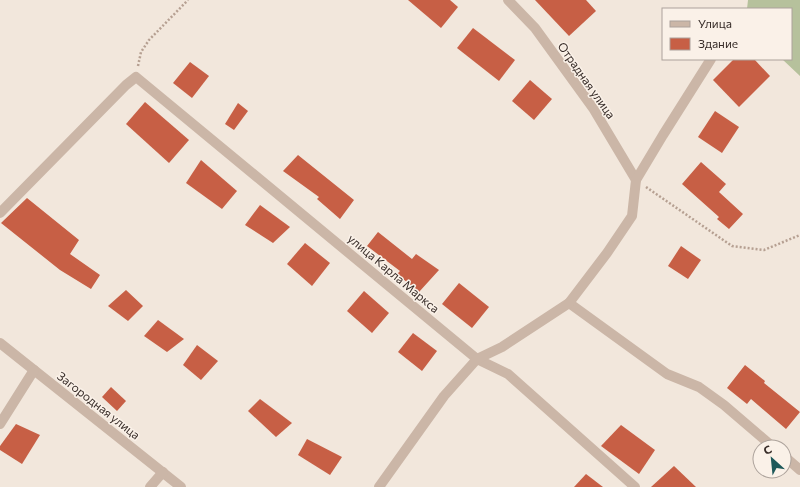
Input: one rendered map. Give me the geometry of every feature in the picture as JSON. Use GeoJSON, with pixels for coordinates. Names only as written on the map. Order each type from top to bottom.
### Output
{"type":"FeatureCollection","features":[{"type":"Feature","properties":{"kind":"street","name":"Отрадная улица"},"geometry":{"type":"LineString","coordinates":[[508,0],[535,28],[593,108],[636,180]]}},
{"type":"Feature","properties":{"kind":"street"},"geometry":{"type":"LineString","coordinates":[[379,487],[444,396],[477,359],[502,347],[569,303],[607,253],[632,216],[636,180],[710,60]]}},
{"type":"Feature","properties":{"kind":"street"},"geometry":{"type":"LineString","coordinates":[[0,213],[136,77]]}},
{"type":"Feature","properties":{"kind":"street","name":"улица Карла Маркса"},"geometry":{"type":"LineString","coordinates":[[136,77],[477,359],[508,374],[635,487]]}},
{"type":"Feature","properties":{"kind":"street"},"geometry":{"type":"LineString","coordinates":[[569,303],[667,374],[706,391],[724,404],[764,439]]}},
{"type":"Feature","properties":{"kind":"street","name":"Загородная улица"},"geometry":{"type":"LineString","coordinates":[[0,343],[181,487]]}},
{"type":"Feature","properties":{"kind":"street"},"geometry":{"type":"LineString","coordinates":[[0,424],[34,370]]}},
{"type":"Feature","properties":{"kind":"street"},"geometry":{"type":"LineString","coordinates":[[792,463],[800,470]]}},
{"type":"Feature","properties":{"kind":"street"},"geometry":{"type":"LineString","coordinates":[[150,487],[163,472]]}},
{"type":"Feature","properties":{"kind":"path"},"geometry":{"type":"LineString","coordinates":[[136,77],[141,52],[149,40],[188,0]]}},
{"type":"Feature","properties":{"kind":"path"},"geometry":{"type":"LineString","coordinates":[[636,180],[732,246],[764,250],[800,235]]}},
{"type":"Feature","properties":{"kind":"green space"},"geometry":{"type":"Polygon","coordinates":[[[748,0],[800,0],[800,76],[783,60],[792,60],[792,8],[747,8],[748,0]]]}},
{"type":"Feature","properties":{"kind":"building"},"geometry":{"type":"Polygon","coordinates":[[[408,0],[450,0],[458,7],[441,28],[408,0]]]}},
{"type":"Feature","properties":{"kind":"building"},"geometry":{"type":"Polygon","coordinates":[[[535,0],[586,0],[596,11],[569,36],[535,0]]]}},
{"type":"Feature","properties":{"kind":"building"},"geometry":{"type":"Polygon","coordinates":[[[473,28],[515,60],[499,81],[457,48],[473,28]]]}},
{"type":"Feature","properties":{"kind":"building"},"geometry":{"type":"Polygon","coordinates":[[[733,60],[755,60],[770,76],[739,107],[713,80],[733,60]]]}},
{"type":"Feature","properties":{"kind":"building"},"geometry":{"type":"Polygon","coordinates":[[[190,62],[209,76],[192,98],[173,83],[190,62]]]}},
{"type":"Feature","properties":{"kind":"building"},"geometry":{"type":"Polygon","coordinates":[[[530,80],[552,99],[534,120],[512,101],[530,80]]]}},
{"type":"Feature","properties":{"kind":"building"},"geometry":{"type":"Polygon","coordinates":[[[145,102],[189,140],[169,163],[126,124],[145,102]]]}},
{"type":"Feature","properties":{"kind":"building"},"geometry":{"type":"Polygon","coordinates":[[[238,103],[248,111],[234,130],[225,124],[238,103]]]}},
{"type":"Feature","properties":{"kind":"building"},"geometry":{"type":"Polygon","coordinates":[[[715,111],[739,127],[722,153],[698,137],[715,111]]]}},
{"type":"Feature","properties":{"kind":"building"},"geometry":{"type":"Polygon","coordinates":[[[298,155],[354,200],[340,219],[317,199],[319,197],[283,171],[298,155]]]}},
{"type":"Feature","properties":{"kind":"building"},"geometry":{"type":"Polygon","coordinates":[[[201,160],[237,191],[222,209],[186,183],[201,160]]]}},
{"type":"Feature","properties":{"kind":"building"},"geometry":{"type":"Polygon","coordinates":[[[701,162],[726,184],[719,192],[743,214],[729,229],[717,219],[719,217],[682,184],[701,162]]]}},
{"type":"Feature","properties":{"kind":"building"},"geometry":{"type":"Polygon","coordinates":[[[27,198],[79,240],[70,254],[100,275],[91,289],[60,270],[1,223],[27,198]]]}},
{"type":"Feature","properties":{"kind":"building"},"geometry":{"type":"Polygon","coordinates":[[[260,205],[290,227],[273,243],[245,225],[260,205]]]}},
{"type":"Feature","properties":{"kind":"building"},"geometry":{"type":"Polygon","coordinates":[[[378,232],[412,259],[416,254],[439,270],[419,292],[397,274],[400,271],[367,246],[378,232]]]}},
{"type":"Feature","properties":{"kind":"building"},"geometry":{"type":"Polygon","coordinates":[[[305,243],[330,263],[312,286],[287,264],[305,243]]]}},
{"type":"Feature","properties":{"kind":"building"},"geometry":{"type":"Polygon","coordinates":[[[681,246],[701,260],[688,279],[668,266],[681,246]]]}},
{"type":"Feature","properties":{"kind":"building"},"geometry":{"type":"Polygon","coordinates":[[[459,283],[489,307],[472,328],[442,304],[459,283]]]}},
{"type":"Feature","properties":{"kind":"building"},"geometry":{"type":"Polygon","coordinates":[[[126,290],[143,306],[128,321],[108,306],[126,290]]]}},
{"type":"Feature","properties":{"kind":"building"},"geometry":{"type":"Polygon","coordinates":[[[364,291],[389,313],[372,333],[347,311],[364,291]]]}},
{"type":"Feature","properties":{"kind":"building"},"geometry":{"type":"Polygon","coordinates":[[[158,320],[184,339],[167,352],[144,336],[158,320]]]}},
{"type":"Feature","properties":{"kind":"building"},"geometry":{"type":"Polygon","coordinates":[[[413,333],[437,351],[422,371],[398,352],[413,333]]]}},
{"type":"Feature","properties":{"kind":"building"},"geometry":{"type":"Polygon","coordinates":[[[197,345],[218,361],[201,380],[183,365],[197,345]]]}},
{"type":"Feature","properties":{"kind":"building"},"geometry":{"type":"Polygon","coordinates":[[[745,365],[765,381],[764,383],[800,412],[786,429],[751,399],[747,404],[727,388],[745,365]]]}},
{"type":"Feature","properties":{"kind":"building"},"geometry":{"type":"Polygon","coordinates":[[[111,387],[126,401],[117,411],[102,397],[111,387]]]}},
{"type":"Feature","properties":{"kind":"building"},"geometry":{"type":"Polygon","coordinates":[[[260,399],[292,423],[276,437],[248,411],[260,399]]]}},
{"type":"Feature","properties":{"kind":"building"},"geometry":{"type":"Polygon","coordinates":[[[16,424],[40,435],[22,464],[0,450],[0,446],[16,424]]]}},
{"type":"Feature","properties":{"kind":"building"},"geometry":{"type":"Polygon","coordinates":[[[621,425],[655,450],[639,474],[601,446],[621,425]]]}},
{"type":"Feature","properties":{"kind":"building"},"geometry":{"type":"Polygon","coordinates":[[[307,439],[342,457],[330,475],[298,455],[307,439]]]}},
{"type":"Feature","properties":{"kind":"building"},"geometry":{"type":"Polygon","coordinates":[[[674,466],[696,487],[651,487],[674,466]]]}},
{"type":"Feature","properties":{"kind":"building"},"geometry":{"type":"Polygon","coordinates":[[[586,474],[603,487],[574,487],[586,474]]]}}]}
